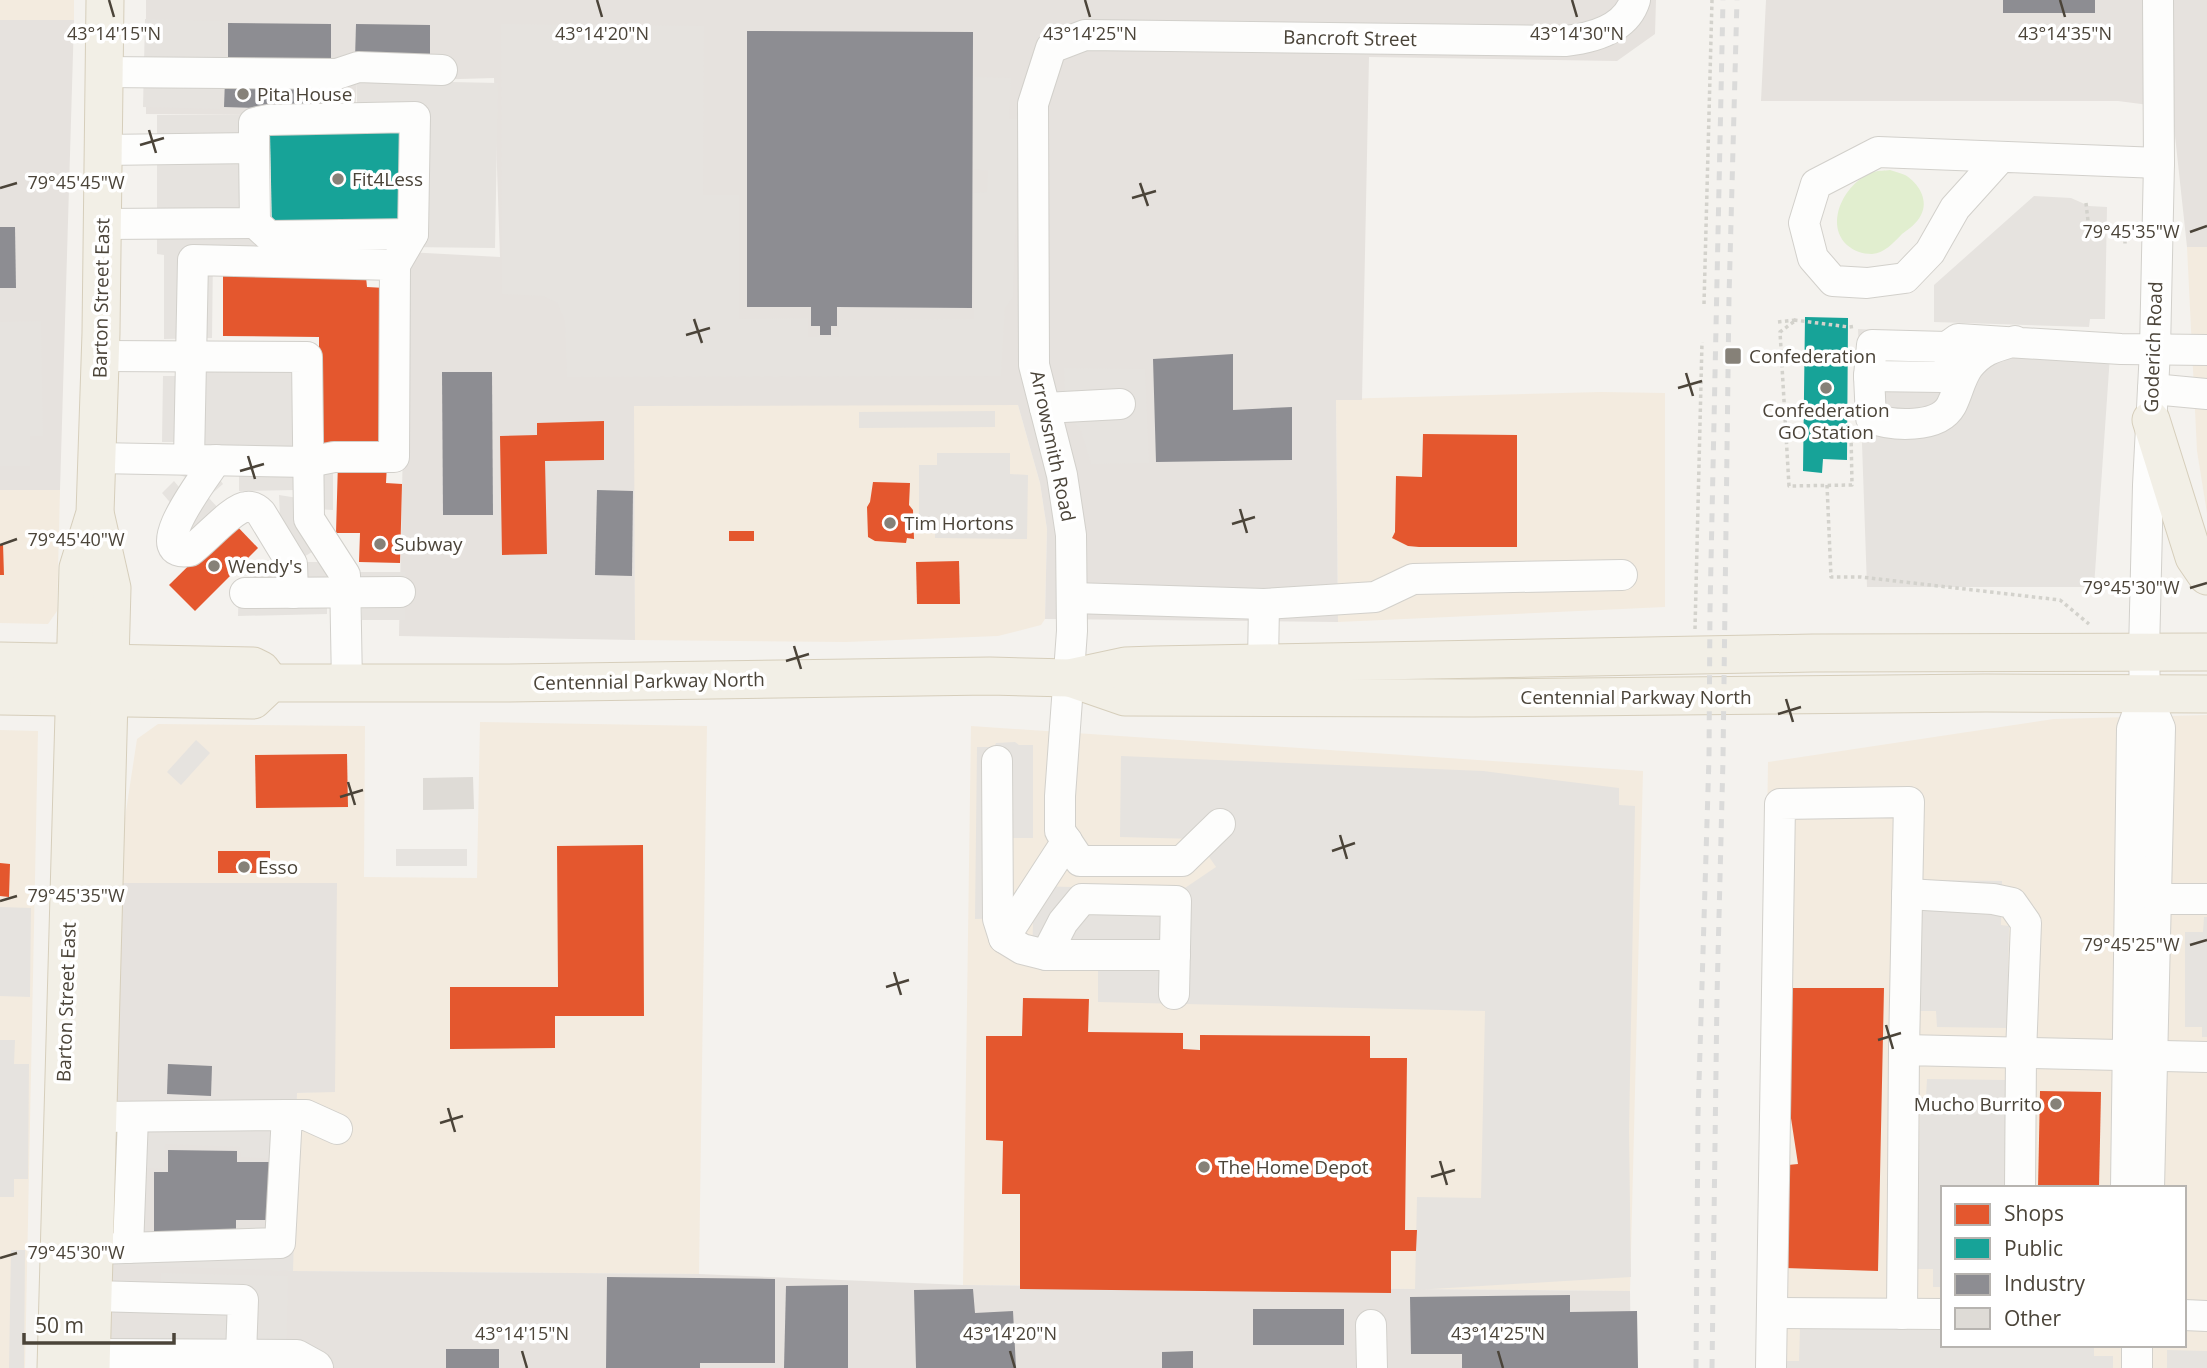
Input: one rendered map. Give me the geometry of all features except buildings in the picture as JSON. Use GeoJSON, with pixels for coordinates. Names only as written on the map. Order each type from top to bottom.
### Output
{"type":"FeatureCollection","features":[{"type":"Feature","properties":{"kind":"main road","name":"Barton Street East"},"geometry":{"type":"LineString","coordinates":[[56,1368],[85,977],[93,680],[112,588],[94,513],[100,356],[105,0]]}},
{"type":"Feature","properties":{"kind":"main road"},"geometry":{"type":"LineString","coordinates":[[2152,404],[2194,557],[2207,576]]}},
{"type":"Feature","properties":{"kind":"main road","name":"Centennial Parkway North"},"geometry":{"type":"LineString","coordinates":[[0,661],[93,680],[253,700],[271,683],[990,676],[1069,678],[1125,666],[1813,653],[2207,652]]}},
{"type":"Feature","properties":{"kind":"main road","name":"Centennial Parkway North"},"geometry":{"type":"LineString","coordinates":[[1069,678],[1125,697],[2207,694]]}},
{"type":"Feature","properties":{"kind":"main road","name":"Centennial Parkway North"},"geometry":{"type":"LineString","coordinates":[[0,696],[93,680]]}},
{"type":"Feature","properties":{"kind":"main road","name":"Barton Street East"},"geometry":{"type":"LineString","coordinates":[[85,977],[116,1117],[112,1249],[93,1296],[89,1363]]}},
{"type":"Feature","properties":{"kind":"street","name":"Bancroft Street"},"geometry":{"type":"LineString","coordinates":[[1051,48],[1085,35],[1565,41],[1587,38],[1618,24],[1632,9],[1635,0]]}},
{"type":"Feature","properties":{"kind":"street","name":"Goderich Road"},"geometry":{"type":"LineString","coordinates":[[2145,693],[2144,653],[2155,350],[2158,0]]}},
{"type":"Feature","properties":{"kind":"street","name":"Arrowsmith Road"},"geometry":{"type":"LineString","coordinates":[[1051,48],[1033,104],[1034,365],[1062,475],[1072,535],[1073,598],[1060,796],[1060,831],[1067,841]]}},
{"type":"Feature","properties":{"kind":"street"},"geometry":{"type":"LineString","coordinates":[[103,72],[337,74],[358,67],[442,70]]}},
{"type":"Feature","properties":{"kind":"street"},"geometry":{"type":"LineString","coordinates":[[96,458],[309,462],[334,457],[394,457],[395,265],[413,234],[415,117],[267,120],[254,123],[256,223]]}},
{"type":"Feature","properties":{"kind":"street"},"geometry":{"type":"LineString","coordinates":[[103,150],[254,148]]}},
{"type":"Feature","properties":{"kind":"street"},"geometry":{"type":"LineString","coordinates":[[2001,158],[1955,208],[1930,252],[1905,278],[1867,283],[1833,281],[1814,258],[1804,223],[1816,184],[1878,152],[2158,163]]}},
{"type":"Feature","properties":{"kind":"street"},"geometry":{"type":"LineString","coordinates":[[102,224],[256,223],[270,236],[413,234]]}},
{"type":"Feature","properties":{"kind":"street"},"geometry":{"type":"LineString","coordinates":[[293,593],[292,564],[256,509],[249,506],[237,510],[190,551],[177,549],[171,538],[202,460],[190,356],[192,260],[395,265]]}},
{"type":"Feature","properties":{"kind":"street"},"geometry":{"type":"LineString","coordinates":[[2015,341],[1987,349],[1969,367],[1950,408],[1938,419],[1924,424],[1871,418],[1869,376],[1872,345],[1947,347],[1958,339],[2015,341],[2121,349],[2207,350]]}},
{"type":"Feature","properties":{"kind":"street"},"geometry":{"type":"LineString","coordinates":[[100,356],[307,356],[309,519],[345,575],[347,684]]}},
{"type":"Feature","properties":{"kind":"street"},"geometry":{"type":"LineString","coordinates":[[2152,404],[2207,394]]}},
{"type":"Feature","properties":{"kind":"street"},"geometry":{"type":"LineString","coordinates":[[1045,408],[1120,404]]}},
{"type":"Feature","properties":{"kind":"street"},"geometry":{"type":"LineString","coordinates":[[1073,598],[1264,604],[1374,597],[1413,579],[1622,575]]}},
{"type":"Feature","properties":{"kind":"street"},"geometry":{"type":"LineString","coordinates":[[245,593],[400,592]]}},
{"type":"Feature","properties":{"kind":"street"},"geometry":{"type":"LineString","coordinates":[[1263,663],[1264,604]]}},
{"type":"Feature","properties":{"kind":"street"},"geometry":{"type":"LineString","coordinates":[[2126,1186],[2156,899],[2160,728],[2145,693]]}},
{"type":"Feature","properties":{"kind":"street"},"geometry":{"type":"LineString","coordinates":[[2145,693],[2132,729],[2140,1056],[2150,1186]]}},
{"type":"Feature","properties":{"kind":"street"},"geometry":{"type":"LineString","coordinates":[[997,761],[998,919],[1004,938],[1022,948],[1046,955],[1175,955]]}},
{"type":"Feature","properties":{"kind":"street"},"geometry":{"type":"LineString","coordinates":[[1771,1368],[1780,804],[1909,802],[1902,1314]]}},
{"type":"Feature","properties":{"kind":"street"},"geometry":{"type":"LineString","coordinates":[[1004,938],[1067,841],[1080,861],[1182,861],[1220,824]]}},
{"type":"Feature","properties":{"kind":"street"},"geometry":{"type":"LineString","coordinates":[[1907,894],[1993,898],[2012,903],[2026,923],[2020,1186]]}},
{"type":"Feature","properties":{"kind":"street"},"geometry":{"type":"LineString","coordinates":[[1046,955],[1063,922],[1082,898],[1176,901],[1174,994]]}},
{"type":"Feature","properties":{"kind":"street"},"geometry":{"type":"LineString","coordinates":[[2156,899],[2207,899]]}},
{"type":"Feature","properties":{"kind":"street"},"geometry":{"type":"LineString","coordinates":[[1904,1050],[2207,1057]]}},
{"type":"Feature","properties":{"kind":"street"},"geometry":{"type":"LineString","coordinates":[[112,1249],[280,1244],[287,1115]]}},
{"type":"Feature","properties":{"kind":"street"},"geometry":{"type":"LineString","coordinates":[[116,1117],[306,1115],[337,1129]]}},
{"type":"Feature","properties":{"kind":"street"},"geometry":{"type":"LineString","coordinates":[[93,1296],[243,1300],[241,1355]]}},
{"type":"Feature","properties":{"kind":"street"},"geometry":{"type":"LineString","coordinates":[[1772,1313],[1941,1314]]}},
{"type":"Feature","properties":{"kind":"street"},"geometry":{"type":"LineString","coordinates":[[2186,1315],[2207,1315]]}},
{"type":"Feature","properties":{"kind":"street"},"geometry":{"type":"LineString","coordinates":[[1371,1325],[1372,1368]]}},
{"type":"Feature","properties":{"kind":"street"},"geometry":{"type":"LineString","coordinates":[[2137,1347],[2137,1368]]}},
{"type":"Feature","properties":{"kind":"street"},"geometry":{"type":"LineString","coordinates":[[89,1363],[241,1355],[297,1355],[318,1368]]}},
{"type":"Feature","properties":{"kind":"path"},"geometry":{"type":"LineString","coordinates":[[1704,304],[1712,0]]}},
{"type":"Feature","properties":{"kind":"path"},"geometry":{"type":"LineString","coordinates":[[2086,203],[2088,221]]}},
{"type":"Feature","properties":{"kind":"path"},"geometry":{"type":"LineString","coordinates":[[2125,226],[2125,246]]}},
{"type":"Feature","properties":{"kind":"path"},"geometry":{"type":"LineString","coordinates":[[1778,322],[1796,320],[1780,332],[1789,486],[1852,485],[1851,432]]}},
{"type":"Feature","properties":{"kind":"path"},"geometry":{"type":"LineString","coordinates":[[1695,631],[1702,342]]}},
{"type":"Feature","properties":{"kind":"path"},"geometry":{"type":"LineString","coordinates":[[1827,485],[1831,577],[1861,577],[2060,600],[2091,625]]}},
{"type":"Feature","properties":{"kind":"shaded area"},"geometry":{"type":"Polygon","coordinates":[[[0,0],[74,0],[74,20],[0,20],[0,0]]]}},
{"type":"Feature","properties":{"kind":"shaded area"},"geometry":{"type":"Polygon","coordinates":[[[146,0],[1656,0],[1655,34],[1617,61],[1369,57],[1362,400],[1336,400],[1338,622],[1045,619],[1047,529],[1040,483],[1018,405],[634,406],[635,640],[399,636],[407,252],[500,257],[494,78],[357,82],[355,116],[146,114],[146,0]]]}},
{"type":"Feature","properties":{"kind":"shaded area"},"geometry":{"type":"Polygon","coordinates":[[[1766,0],[2207,0],[2207,247],[2187,247],[2172,108],[2118,101],[1761,101],[1766,0]]]}},
{"type":"Feature","properties":{"kind":"shaded area"},"geometry":{"type":"Polygon","coordinates":[[[145,19],[221,21],[220,109],[143,107],[145,19]]]}},
{"type":"Feature","properties":{"kind":"shaded area"},"geometry":{"type":"Polygon","coordinates":[[[0,20],[74,20],[60,490],[0,490],[0,20]]]}},
{"type":"Feature","properties":{"kind":"shaded area"},"geometry":{"type":"Polygon","coordinates":[[[501,24],[704,26],[703,195],[739,195],[739,319],[808,318],[808,337],[839,337],[838,320],[974,319],[974,193],[987,192],[988,171],[973,169],[975,77],[1011,78],[1009,119],[1019,119],[1013,297],[1005,308],[1001,376],[567,377],[565,322],[558,303],[543,296],[502,294],[501,24]]]}},
{"type":"Feature","properties":{"kind":"shaded area"},"geometry":{"type":"Polygon","coordinates":[[[357,80],[498,83],[495,248],[407,247],[357,119],[357,80]]]}},
{"type":"Feature","properties":{"kind":"shaded area"},"geometry":{"type":"Polygon","coordinates":[[[157,115],[256,115],[266,234],[386,235],[386,255],[213,255],[212,338],[164,339],[164,255],[157,254],[157,115]]]}},
{"type":"Feature","properties":{"kind":"shaded area"},"geometry":{"type":"Polygon","coordinates":[[[2034,196],[2071,198],[2089,206],[2107,207],[2105,319],[2090,319],[2089,327],[1934,322],[1934,285],[2034,196]]]}},
{"type":"Feature","properties":{"kind":"shaded area"},"geometry":{"type":"Polygon","coordinates":[[[2187,247],[2207,247],[2207,513],[2197,451],[2187,247]]]}},
{"type":"Feature","properties":{"kind":"shaded area"},"geometry":{"type":"Polygon","coordinates":[[[41,321],[43,436],[30,436],[30,466],[0,466],[0,322],[41,321]]]}},
{"type":"Feature","properties":{"kind":"shaded area","name":"Confederation GO Station"},"geometry":{"type":"Polygon","coordinates":[[[1858,329],[2111,341],[2094,587],[1867,587],[1858,329]]]}},
{"type":"Feature","properties":{"kind":"shaded area"},"geometry":{"type":"Polygon","coordinates":[[[296,347],[297,490],[239,491],[237,472],[218,477],[223,484],[208,497],[219,509],[193,535],[177,517],[174,507],[162,493],[174,481],[184,493],[190,484],[185,477],[177,474],[179,442],[162,442],[163,376],[181,376],[296,347]]]}},
{"type":"Feature","properties":{"kind":"shaded area"},"geometry":{"type":"Polygon","coordinates":[[[1064,368],[1145,369],[1149,463],[1091,464],[1080,428],[1069,420],[1064,368]]]}},
{"type":"Feature","properties":{"kind":"shaded area"},"geometry":{"type":"Polygon","coordinates":[[[1601,392],[1665,393],[1665,607],[1338,622],[1336,399],[1601,392]]]}},
{"type":"Feature","properties":{"kind":"shaded area"},"geometry":{"type":"Polygon","coordinates":[[[1018,405],[1040,483],[1047,529],[1045,619],[1041,625],[998,636],[846,642],[635,640],[633,406],[1018,405]]]}},
{"type":"Feature","properties":{"kind":"shaded area"},"geometry":{"type":"Polygon","coordinates":[[[995,411],[995,427],[859,428],[859,412],[995,411]]]}},
{"type":"Feature","properties":{"kind":"shaded area"},"geometry":{"type":"Polygon","coordinates":[[[937,453],[1010,453],[1010,474],[1028,475],[1027,539],[935,538],[935,524],[919,524],[919,465],[937,465],[937,453]]]}},
{"type":"Feature","properties":{"kind":"shaded area"},"geometry":{"type":"Polygon","coordinates":[[[300,464],[333,466],[333,510],[318,509],[317,549],[302,558],[280,519],[279,495],[298,498],[300,464]]]}},
{"type":"Feature","properties":{"kind":"shaded area"},"geometry":{"type":"Polygon","coordinates":[[[0,490],[60,490],[57,611],[48,624],[0,623],[0,490]]]}},
{"type":"Feature","properties":{"kind":"shaded area"},"geometry":{"type":"Polygon","coordinates":[[[254,562],[327,562],[327,614],[238,616],[239,581],[250,581],[250,567],[254,562]]]}},
{"type":"Feature","properties":{"kind":"shaded area"},"geometry":{"type":"Polygon","coordinates":[[[356,572],[405,572],[405,620],[362,620],[356,572]]]}},
{"type":"Feature","properties":{"kind":"shaded area"},"geometry":{"type":"Polygon","coordinates":[[[2207,715],[2207,1368],[1759,1368],[1768,762],[2054,719],[2207,715]]]}},
{"type":"Feature","properties":{"kind":"shaded area"},"geometry":{"type":"Polygon","coordinates":[[[480,722],[707,726],[699,1274],[292,1271],[297,1093],[335,1091],[115,883],[137,739],[158,724],[365,726],[364,877],[477,878],[480,722]]]}},
{"type":"Feature","properties":{"kind":"shaded area"},"geometry":{"type":"Polygon","coordinates":[[[971,726],[1643,771],[1630,1291],[963,1285],[971,726]]]}},
{"type":"Feature","properties":{"kind":"shaded area"},"geometry":{"type":"Polygon","coordinates":[[[0,730],[38,731],[25,1368],[0,1368],[0,730]]]}},
{"type":"Feature","properties":{"kind":"shaded area"},"geometry":{"type":"Polygon","coordinates":[[[196,740],[210,753],[181,785],[167,772],[196,740]]]}},
{"type":"Feature","properties":{"kind":"shaded area"},"geometry":{"type":"Polygon","coordinates":[[[1015,742],[1019,745],[1033,745],[1033,838],[1010,838],[1008,918],[975,919],[977,747],[994,747],[996,743],[1015,742]]]}},
{"type":"Feature","properties":{"kind":"shaded area"},"geometry":{"type":"Polygon","coordinates":[[[1121,756],[1483,771],[1619,788],[1619,805],[1635,806],[1629,1132],[1631,1277],[1415,1290],[1417,1197],[1481,1198],[1485,1011],[1098,1002],[1098,962],[1032,960],[1034,886],[1182,890],[1216,867],[1197,839],[1120,837],[1121,756]]]}},
{"type":"Feature","properties":{"kind":"shaded area"},"geometry":{"type":"Polygon","coordinates":[[[396,849],[467,849],[467,866],[396,866],[396,849]]]}},
{"type":"Feature","properties":{"kind":"shaded area"},"geometry":{"type":"Polygon","coordinates":[[[1922,880],[2002,881],[2001,925],[2009,926],[2007,1028],[1937,1027],[1936,1011],[1920,1011],[1922,880]]]}},
{"type":"Feature","properties":{"kind":"shaded area"},"geometry":{"type":"Polygon","coordinates":[[[115,883],[337,883],[335,1092],[297,1093],[292,1271],[699,1274],[963,1285],[1630,1291],[1631,1368],[107,1368],[115,883]]]}},
{"type":"Feature","properties":{"kind":"shaded area"},"geometry":{"type":"Polygon","coordinates":[[[0,907],[31,908],[30,997],[0,996],[0,907]]]}},
{"type":"Feature","properties":{"kind":"shaded area"},"geometry":{"type":"Polygon","coordinates":[[[2204,917],[2207,917],[2207,1037],[2202,1037],[2202,1027],[2185,1027],[2185,932],[2203,932],[2204,917]]]}},
{"type":"Feature","properties":{"kind":"shaded area"},"geometry":{"type":"Polygon","coordinates":[[[0,1040],[15,1040],[14,1064],[29,1064],[28,1179],[14,1179],[14,1197],[0,1197],[0,1040]]]}},
{"type":"Feature","properties":{"kind":"shaded area"},"geometry":{"type":"Polygon","coordinates":[[[1927,1079],[2006,1080],[2004,1186],[1941,1186],[1941,1287],[1933,1287],[1933,1269],[1917,1269],[1920,1097],[1926,1097],[1927,1079]]]}},
{"type":"Feature","properties":{"kind":"shaded area"},"geometry":{"type":"Polygon","coordinates":[[[122,1100],[298,1105],[293,1271],[118,1265],[122,1100]],[[165,1144],[164,1169],[147,1168],[145,1239],[242,1240],[242,1227],[278,1228],[280,1159],[241,1157],[240,1147],[165,1144]]]}},
{"type":"Feature","properties":{"kind":"shaded area"},"geometry":{"type":"Polygon","coordinates":[[[11,1250],[25,1250],[24,1368],[9,1368],[11,1250]]]}},
{"type":"Feature","properties":{"kind":"shaded area"},"geometry":{"type":"Polygon","coordinates":[[[161,1273],[288,1276],[286,1368],[159,1368],[161,1273]]]}},
{"type":"Feature","properties":{"kind":"shaded area"},"geometry":{"type":"Polygon","coordinates":[[[1800,1327],[1941,1330],[1941,1347],[2094,1347],[2094,1356],[2113,1356],[2113,1368],[1780,1368],[1780,1361],[1799,1361],[1800,1327]]]}},
{"type":"Feature","properties":{"kind":"shaded area"},"geometry":{"type":"Polygon","coordinates":[[[2167,1350],[2207,1351],[2207,1368],[2167,1368],[2167,1350]]]}},
{"type":"Feature","properties":{"kind":"green space"},"geometry":{"type":"Polygon","coordinates":[[[1890,170],[1905,175],[1915,183],[1923,198],[1923,210],[1915,223],[1885,250],[1872,254],[1858,252],[1840,236],[1837,225],[1841,203],[1864,176],[1876,171],[1890,170]]]}},
{"type":"Feature","properties":{"kind":"railway"},"geometry":{"type":"LineString","coordinates":[[1696,1368],[1698,1115],[1709,757],[1723,0]]}},
{"type":"Feature","properties":{"kind":"railway"},"geometry":{"type":"LineString","coordinates":[[1712,1368],[1729,297],[1737,0]]}},
{"type":"Feature","properties":{"kind":"place","name":"Pita House"},"geometry":{"type":"Point","coordinates":[243,94]}},
{"type":"Feature","properties":{"kind":"place","name":"Fit4Less"},"geometry":{"type":"Point","coordinates":[338,179]}},
{"type":"Feature","properties":{"kind":"place","name":"Confederation"},"geometry":{"type":"Point","coordinates":[1733,356]}},
{"type":"Feature","properties":{"kind":"place","name":"Confederation GO Station"},"geometry":{"type":"Point","coordinates":[1826,388]}},
{"type":"Feature","properties":{"kind":"place","name":"Tim Hortons"},"geometry":{"type":"Point","coordinates":[890,523]}},
{"type":"Feature","properties":{"kind":"place","name":"Subway"},"geometry":{"type":"Point","coordinates":[380,544]}},
{"type":"Feature","properties":{"kind":"place","name":"Wendy's"},"geometry":{"type":"Point","coordinates":[214,566]}},
{"type":"Feature","properties":{"kind":"place","name":"Esso"},"geometry":{"type":"Point","coordinates":[244,867]}},
{"type":"Feature","properties":{"kind":"place","name":"Mucho Burrito"},"geometry":{"type":"Point","coordinates":[2056,1104]}},
{"type":"Feature","properties":{"kind":"place","name":"The Home Depot"},"geometry":{"type":"Point","coordinates":[1204,1167]}}]}
